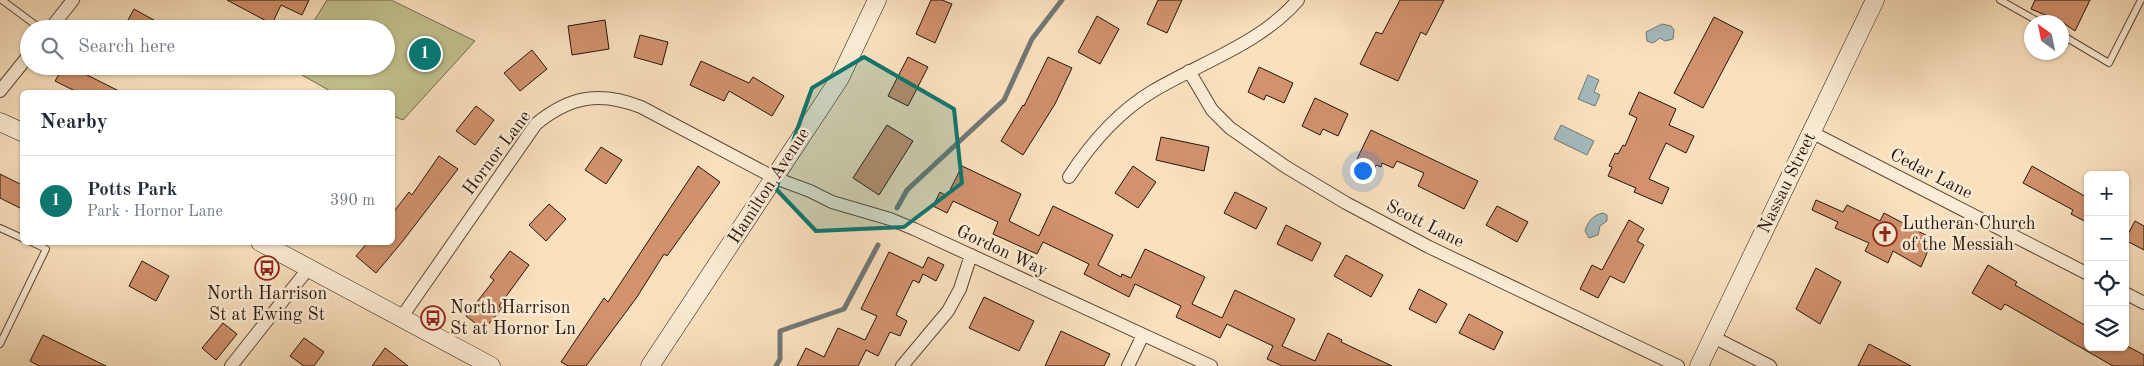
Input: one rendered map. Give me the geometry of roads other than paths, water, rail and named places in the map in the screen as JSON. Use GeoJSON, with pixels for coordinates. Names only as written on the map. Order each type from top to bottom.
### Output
{"type":"FeatureCollection","features":[{"type":"Feature","properties":{"kind":"street"},"geometry":{"type":"LineString","coordinates":[[57,20],[73,0]]}},
{"type":"Feature","properties":{"kind":"street","name":"Hamilton Avenue"},"geometry":{"type":"LineString","coordinates":[[650,366],[840,78],[877,0]]}},
{"type":"Feature","properties":{"kind":"street"},"geometry":{"type":"LineString","coordinates":[[1068,177],[1085,152],[1106,128],[1130,107],[1152,91],[1249,40],[1272,24],[1298,0]]}},
{"type":"Feature","properties":{"kind":"street","name":"Nassau Street"},"geometry":{"type":"LineString","coordinates":[[1699,366],[1874,0]]}},
{"type":"Feature","properties":{"kind":"street"},"geometry":{"type":"LineString","coordinates":[[0,90],[20,66]]}},
{"type":"Feature","properties":{"kind":"street","name":"Scott Lane"},"geometry":{"type":"LineString","coordinates":[[1189,71],[1212,110],[1230,128],[1294,172],[1429,247],[1678,366]]}},
{"type":"Feature","properties":{"kind":"street","name":"Hornor Lane"},"geometry":{"type":"LineString","coordinates":[[401,318],[536,124],[552,111],[566,104],[603,97],[623,100],[641,107],[775,178]]}},
{"type":"Feature","properties":{"kind":"street"},"geometry":{"type":"LineString","coordinates":[[0,122],[20,131]]}},
{"type":"Feature","properties":{"kind":"street","name":"Cedar Lane"},"geometry":{"type":"LineString","coordinates":[[1811,132],[2084,272]]}},
{"type":"Feature","properties":{"kind":"street","name":"Gordon Way"},"geometry":{"type":"LineString","coordinates":[[775,178],[810,190],[832,202],[890,219],[1211,366]]}},
{"type":"Feature","properties":{"kind":"street"},"geometry":{"type":"LineString","coordinates":[[265,245],[401,318],[467,361],[491,366]]}},
{"type":"Feature","properties":{"kind":"street"},"geometry":{"type":"LineString","coordinates":[[902,366],[948,311],[960,289],[971,255]]}},
{"type":"Feature","properties":{"kind":"street"},"geometry":{"type":"LineString","coordinates":[[231,366],[308,269]]}},
{"type":"Feature","properties":{"kind":"street"},"geometry":{"type":"LineString","coordinates":[[2129,295],[2144,303]]}},
{"type":"Feature","properties":{"kind":"street"},"geometry":{"type":"LineString","coordinates":[[1128,366],[1143,335]]}},
{"type":"Feature","properties":{"kind":"street"},"geometry":{"type":"LineString","coordinates":[[1713,338],[1770,366]]}},
{"type":"Feature","properties":{"kind":"lane"},"geometry":{"type":"LineString","coordinates":[[2,0],[29,20]]}},
{"type":"Feature","properties":{"kind":"lane"},"geometry":{"type":"LineString","coordinates":[[2000,0],[2027,15]]}},
{"type":"Feature","properties":{"kind":"lane"},"geometry":{"type":"LineString","coordinates":[[2069,39],[2110,63],[2142,0]]}},
{"type":"Feature","properties":{"kind":"lane"},"geometry":{"type":"LineString","coordinates":[[0,228],[20,237]]}},
{"type":"Feature","properties":{"kind":"lane"},"geometry":{"type":"LineString","coordinates":[[0,344],[46,249],[37,245]]}},
{"type":"Feature","properties":{"kind":"waterway"},"geometry":{"type":"LineString","coordinates":[[897,208],[907,190],[1004,100],[1032,39],[1062,0]]}},
{"type":"Feature","properties":{"kind":"waterway"},"geometry":{"type":"LineString","coordinates":[[776,366],[780,359],[780,331],[844,309],[878,245]]}},
{"type":"Feature","properties":{"kind":"place","name":"Potts Park"},"geometry":{"type":"Point","coordinates":[425,54]}},
{"type":"Feature","properties":{"kind":"place","name":"Lutheran Church of the Messiah"},"geometry":{"type":"Point","coordinates":[1885,234]}},
{"type":"Feature","properties":{"kind":"place","name":"North Harrison St at Ewing St"},"geometry":{"type":"Point","coordinates":[267,268]}},
{"type":"Feature","properties":{"kind":"place","name":"North Harrison St at Hornor Ln"},"geometry":{"type":"Point","coordinates":[433,318]}}]}
